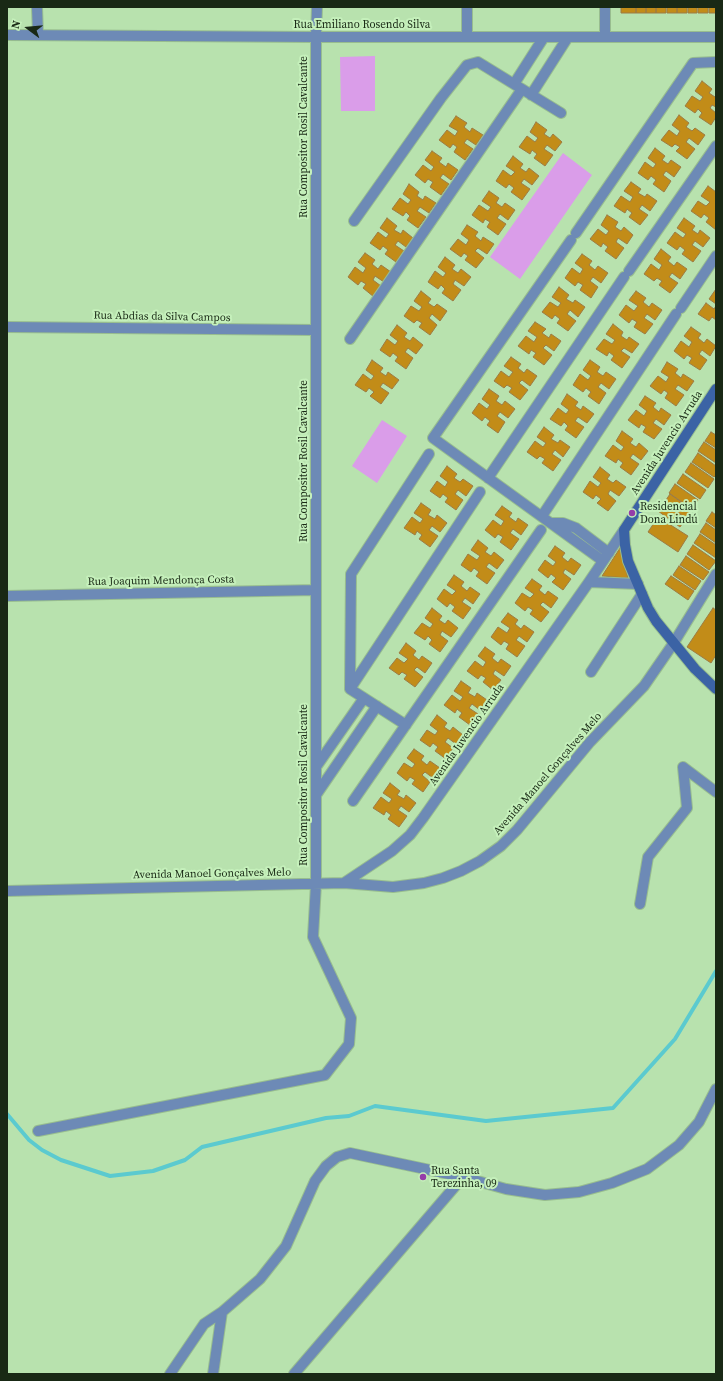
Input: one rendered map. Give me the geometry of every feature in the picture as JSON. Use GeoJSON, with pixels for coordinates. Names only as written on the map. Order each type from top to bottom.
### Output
{"type":"FeatureCollection","features":[{"type":"Feature","properties":{"kind":"street"},"geometry":{"type":"LineString","coordinates":[[37,7],[38,35]]}},
{"type":"Feature","properties":{"kind":"street","name":"Rua Compositor Rosil Cavalcante"},"geometry":{"type":"LineString","coordinates":[[38,1131],[325,1075],[349,1044],[350,1018],[313,937],[316,884],[317,7]]}},
{"type":"Feature","properties":{"kind":"street"},"geometry":{"type":"LineString","coordinates":[[467,7],[467,37]]}},
{"type":"Feature","properties":{"kind":"street"},"geometry":{"type":"LineString","coordinates":[[605,7],[605,37]]}},
{"type":"Feature","properties":{"kind":"street","name":"Rua Emiliano Rosendo Silva"},"geometry":{"type":"LineString","coordinates":[[7,35],[716,37]]}},
{"type":"Feature","properties":{"kind":"street"},"geometry":{"type":"LineString","coordinates":[[522,89],[544,37]]}},
{"type":"Feature","properties":{"kind":"street"},"geometry":{"type":"LineString","coordinates":[[350,339],[522,89],[568,37]]}},
{"type":"Feature","properties":{"kind":"street"},"geometry":{"type":"LineString","coordinates":[[354,221],[441,98],[467,65],[478,62],[561,113]]}},
{"type":"Feature","properties":{"kind":"street"},"geometry":{"type":"LineString","coordinates":[[606,557],[552,523],[433,438],[693,63],[716,62]]}},
{"type":"Feature","properties":{"kind":"street"},"geometry":{"type":"LineString","coordinates":[[488,478],[626,274],[716,146]]}},
{"type":"Feature","properties":{"kind":"street"},"geometry":{"type":"LineString","coordinates":[[542,516],[716,256]]}},
{"type":"Feature","properties":{"kind":"street","name":"Rua Abdias da Silva Campos"},"geometry":{"type":"LineString","coordinates":[[7,327],[316,330]]}},
{"type":"Feature","properties":{"kind":"street","name":"Avenida Juvencio Arruda"},"geometry":{"type":"LineString","coordinates":[[344,883],[392,851],[414,829],[589,582],[716,389]]}},
{"type":"Feature","properties":{"kind":"street"},"geometry":{"type":"LineString","coordinates":[[350,689],[351,574],[429,454]]}},
{"type":"Feature","properties":{"kind":"street"},"geometry":{"type":"LineString","coordinates":[[350,689],[480,492]]}},
{"type":"Feature","properties":{"kind":"street"},"geometry":{"type":"LineString","coordinates":[[353,801],[541,530]]}},
{"type":"Feature","properties":{"kind":"street"},"geometry":{"type":"LineString","coordinates":[[624,530],[626,554],[642,594],[656,621],[673,644],[695,669],[716,689]]}},
{"type":"Feature","properties":{"kind":"street","name":"Avenida Manoel Gonçalves Melo"},"geometry":{"type":"LineString","coordinates":[[7,890],[344,883],[393,887],[424,883],[461,871],[480,861],[500,846],[517,830],[590,742],[644,686],[673,644],[716,574]]}},
{"type":"Feature","properties":{"kind":"street"},"geometry":{"type":"LineString","coordinates":[[589,582],[638,584]]}},
{"type":"Feature","properties":{"kind":"street","name":"Rua Joaquim Mendonça Costa"},"geometry":{"type":"LineString","coordinates":[[7,596],[316,590]]}},
{"type":"Feature","properties":{"kind":"street"},"geometry":{"type":"LineString","coordinates":[[591,672],[642,594]]}},
{"type":"Feature","properties":{"kind":"street"},"geometry":{"type":"LineString","coordinates":[[350,689],[406,725]]}},
{"type":"Feature","properties":{"kind":"street"},"geometry":{"type":"LineString","coordinates":[[316,767],[364,698]]}},
{"type":"Feature","properties":{"kind":"street"},"geometry":{"type":"LineString","coordinates":[[316,795],[377,706]]}},
{"type":"Feature","properties":{"kind":"street"},"geometry":{"type":"LineString","coordinates":[[640,904],[648,857],[687,808],[683,767],[716,792]]}},
{"type":"Feature","properties":{"kind":"street"},"geometry":{"type":"LineString","coordinates":[[170,1374],[204,1324],[222,1312],[260,1279],[286,1246],[315,1180],[326,1166],[337,1157],[350,1153],[463,1177],[506,1189],[546,1195],[578,1192],[612,1183],[646,1169],[679,1146],[699,1122],[716,1089]]}},
{"type":"Feature","properties":{"kind":"street"},"geometry":{"type":"LineString","coordinates":[[294,1374],[463,1177]]}},
{"type":"Feature","properties":{"kind":"street"},"geometry":{"type":"LineString","coordinates":[[213,1374],[222,1312]]}},
{"type":"Feature","properties":{"kind":"shaded area"},"geometry":{"type":"Polygon","coordinates":[[[375,56],[375,111],[341,111],[340,57],[375,56]]]}},
{"type":"Feature","properties":{"kind":"shaded area"},"geometry":{"type":"Polygon","coordinates":[[[563,153],[592,175],[520,279],[490,257],[563,153]]]}},
{"type":"Feature","properties":{"kind":"shaded area"},"geometry":{"type":"Polygon","coordinates":[[[382,420],[407,436],[377,483],[352,466],[382,420]]]}},
{"type":"Feature","properties":{"kind":"building"},"geometry":{"type":"Polygon","coordinates":[[[621,7],[636,7],[636,13],[621,13],[621,7]]]}},
{"type":"Feature","properties":{"kind":"building"},"geometry":{"type":"Polygon","coordinates":[[[636,7],[646,7],[646,13],[636,13],[636,7]]]}},
{"type":"Feature","properties":{"kind":"building"},"geometry":{"type":"Polygon","coordinates":[[[646,7],[656,7],[656,13],[646,13],[646,7]]]}},
{"type":"Feature","properties":{"kind":"building"},"geometry":{"type":"Polygon","coordinates":[[[656,7],[666,7],[666,13],[656,13],[656,7]]]}},
{"type":"Feature","properties":{"kind":"building"},"geometry":{"type":"Polygon","coordinates":[[[667,7],[677,7],[677,13],[667,13],[667,7]]]}},
{"type":"Feature","properties":{"kind":"building"},"geometry":{"type":"Polygon","coordinates":[[[677,7],[687,7],[687,13],[677,13],[677,7]]]}},
{"type":"Feature","properties":{"kind":"building"},"geometry":{"type":"Polygon","coordinates":[[[688,7],[697,7],[697,13],[688,13],[688,7]]]}},
{"type":"Feature","properties":{"kind":"building"},"geometry":{"type":"Polygon","coordinates":[[[698,7],[708,7],[708,13],[698,13],[698,7]]]}},
{"type":"Feature","properties":{"kind":"building"},"geometry":{"type":"Polygon","coordinates":[[[709,7],[716,7],[716,13],[709,13],[709,7]]]}},
{"type":"Feature","properties":{"kind":"building"},"geometry":{"type":"Polygon","coordinates":[[[702,81],[712,89],[709,93],[715,97],[716,96],[716,107],[712,105],[710,108],[716,113],[716,117],[711,125],[699,117],[702,113],[698,109],[695,113],[685,106],[692,96],[700,101],[703,97],[695,91],[702,81]]]}},
{"type":"Feature","properties":{"kind":"building"},"geometry":{"type":"Polygon","coordinates":[[[679,115],[689,123],[686,127],[692,131],[695,128],[705,135],[698,145],[689,138],[686,142],[695,149],[687,159],[676,151],[680,147],[675,144],[672,147],[661,140],[669,130],[677,136],[680,131],[672,125],[679,115]]]}},
{"type":"Feature","properties":{"kind":"building"},"geometry":{"type":"Polygon","coordinates":[[[456,116],[467,123],[464,127],[470,132],[472,128],[483,135],[476,145],[467,139],[464,143],[473,149],[465,160],[454,152],[457,147],[453,144],[450,148],[439,140],[447,130],[455,136],[458,131],[449,126],[456,116]]]}},
{"type":"Feature","properties":{"kind":"building"},"geometry":{"type":"Polygon","coordinates":[[[536,122],[547,130],[544,134],[550,138],[553,134],[562,142],[555,151],[547,145],[544,149],[553,155],[545,166],[534,158],[537,154],[532,150],[530,154],[519,147],[527,136],[535,142],[538,138],[530,132],[536,122]]]}},
{"type":"Feature","properties":{"kind":"building"},"geometry":{"type":"Polygon","coordinates":[[[655,148],[665,156],[662,160],[668,164],[671,160],[681,167],[674,177],[666,171],[663,175],[671,181],[664,192],[653,184],[656,180],[651,176],[648,180],[638,173],[645,162],[653,168],[656,164],[648,158],[655,148]]]}},
{"type":"Feature","properties":{"kind":"building"},"geometry":{"type":"Polygon","coordinates":[[[432,151],[442,158],[439,162],[446,167],[448,163],[458,170],[451,180],[443,174],[440,178],[449,184],[441,195],[430,187],[433,182],[428,179],[425,183],[415,175],[423,165],[431,171],[434,167],[425,160],[432,151]]]}},
{"type":"Feature","properties":{"kind":"building"},"geometry":{"type":"Polygon","coordinates":[[[513,156],[523,164],[520,168],[526,172],[529,168],[539,176],[532,185],[524,179],[521,183],[530,189],[522,200],[511,192],[514,188],[509,184],[506,188],[496,181],[503,170],[511,176],[515,172],[506,166],[513,156]]]}},
{"type":"Feature","properties":{"kind":"building"},"geometry":{"type":"Polygon","coordinates":[[[631,182],[641,189],[638,193],[645,197],[647,194],[657,201],[650,211],[642,205],[639,209],[648,215],[640,225],[629,217],[632,213],[627,209],[625,213],[614,206],[621,196],[630,202],[633,197],[624,191],[631,182]]]}},
{"type":"Feature","properties":{"kind":"building"},"geometry":{"type":"Polygon","coordinates":[[[409,184],[419,192],[417,196],[423,200],[425,196],[436,203],[429,213],[420,207],[417,211],[426,217],[418,228],[407,220],[410,216],[406,212],[403,216],[392,209],[400,198],[408,204],[411,200],[403,194],[409,184]]]}},
{"type":"Feature","properties":{"kind":"building"},"geometry":{"type":"Polygon","coordinates":[[[708,186],[716,192],[716,230],[706,222],[709,218],[704,214],[701,218],[691,211],[698,201],[706,206],[710,202],[701,196],[708,186]]]}},
{"type":"Feature","properties":{"kind":"building"},"geometry":{"type":"Polygon","coordinates":[[[489,191],[499,198],[496,203],[502,207],[505,203],[515,210],[508,220],[500,214],[497,218],[506,224],[498,235],[487,227],[490,222],[485,219],[483,223],[472,215],[479,205],[488,211],[491,207],[482,201],[489,191]]]}},
{"type":"Feature","properties":{"kind":"building"},"geometry":{"type":"Polygon","coordinates":[[[607,215],[618,222],[615,227],[621,231],[624,227],[633,235],[627,244],[618,238],[616,242],[624,248],[616,259],[605,251],[608,247],[603,243],[601,247],[590,239],[598,229],[606,235],[609,231],[601,225],[607,215]]]}},
{"type":"Feature","properties":{"kind":"building"},"geometry":{"type":"Polygon","coordinates":[[[387,218],[397,226],[394,230],[401,234],[403,230],[413,238],[406,247],[398,241],[395,245],[404,251],[396,262],[385,254],[388,250],[383,246],[380,250],[370,243],[378,232],[386,238],[389,234],[380,228],[387,218]]]}},
{"type":"Feature","properties":{"kind":"building"},"geometry":{"type":"Polygon","coordinates":[[[684,218],[695,226],[692,230],[698,234],[700,230],[710,238],[703,247],[695,241],[692,245],[701,251],[693,262],[682,254],[685,250],[680,246],[677,250],[667,243],[675,232],[683,238],[686,234],[677,228],[684,218]]]}},
{"type":"Feature","properties":{"kind":"building"},"geometry":{"type":"Polygon","coordinates":[[[467,225],[478,232],[475,236],[481,241],[483,237],[494,244],[487,254],[478,248],[475,251],[484,258],[476,268],[465,260],[468,256],[464,253],[461,257],[450,249],[458,239],[466,245],[469,240],[461,234],[467,225]]]}},
{"type":"Feature","properties":{"kind":"building"},"geometry":{"type":"Polygon","coordinates":[[[661,249],[671,257],[668,261],[674,266],[677,262],[687,269],[680,279],[672,273],[669,277],[678,283],[670,293],[659,285],[662,281],[657,278],[654,281],[644,274],[651,264],[659,270],[662,265],[654,259],[661,249]]]}},
{"type":"Feature","properties":{"kind":"building"},"geometry":{"type":"Polygon","coordinates":[[[365,253],[375,260],[372,264],[378,269],[381,265],[391,272],[384,282],[375,276],[373,280],[381,286],[374,297],[363,288],[366,284],[361,281],[358,285],[348,277],[355,267],[363,273],[366,268],[358,262],[365,253]]]}},
{"type":"Feature","properties":{"kind":"building"},"geometry":{"type":"Polygon","coordinates":[[[582,254],[592,261],[589,265],[595,270],[598,266],[608,273],[601,283],[593,277],[590,281],[598,287],[591,298],[580,290],[583,285],[578,282],[575,286],[565,278],[572,268],[580,274],[583,269],[575,263],[582,254]]]}},
{"type":"Feature","properties":{"kind":"building"},"geometry":{"type":"Polygon","coordinates":[[[445,257],[455,265],[452,269],[458,273],[461,269],[471,277],[464,286],[455,280],[453,284],[461,290],[453,301],[442,293],[445,289],[441,285],[438,289],[428,282],[435,271],[443,277],[446,273],[438,267],[445,257]]]}},
{"type":"Feature","properties":{"kind":"building"},"geometry":{"type":"Polygon","coordinates":[[[559,287],[569,295],[566,299],[573,303],[575,300],[585,307],[578,317],[570,310],[567,314],[576,321],[568,331],[557,323],[560,319],[555,315],[552,319],[542,312],[550,302],[558,307],[561,303],[552,297],[559,287]]]}},
{"type":"Feature","properties":{"kind":"building"},"geometry":{"type":"Polygon","coordinates":[[[716,289],[716,304],[709,299],[716,289]]]}},
{"type":"Feature","properties":{"kind":"building"},"geometry":{"type":"Polygon","coordinates":[[[421,291],[431,299],[428,303],[434,307],[437,304],[447,311],[440,321],[432,314],[429,318],[437,325],[430,335],[419,327],[422,323],[417,320],[414,323],[404,316],[411,306],[419,311],[422,307],[414,301],[421,291]]]}},
{"type":"Feature","properties":{"kind":"building"},"geometry":{"type":"Polygon","coordinates":[[[636,291],[646,298],[643,302],[649,307],[652,303],[662,310],[655,320],[647,314],[644,318],[653,324],[645,334],[634,327],[637,322],[632,319],[629,323],[619,315],[626,305],[634,311],[638,306],[629,300],[636,291]]]}},
{"type":"Feature","properties":{"kind":"building"},"geometry":{"type":"Polygon","coordinates":[[[706,303],[714,309],[716,306],[716,320],[712,317],[709,321],[698,314],[706,303]]]}},
{"type":"Feature","properties":{"kind":"building"},"geometry":{"type":"Polygon","coordinates":[[[535,322],[546,329],[542,333],[549,338],[551,334],[561,341],[554,351],[546,345],[543,348],[552,355],[544,365],[533,357],[536,353],[531,350],[529,354],[518,346],[526,336],[534,342],[537,337],[528,331],[535,322]]]}},
{"type":"Feature","properties":{"kind":"building"},"geometry":{"type":"Polygon","coordinates":[[[613,324],[623,332],[621,336],[627,340],[629,337],[639,344],[632,353],[624,348],[621,351],[630,357],[622,368],[611,360],[614,356],[609,352],[607,356],[596,349],[604,339],[612,344],[615,340],[606,334],[613,324]]]}},
{"type":"Feature","properties":{"kind":"building"},"geometry":{"type":"Polygon","coordinates":[[[397,325],[407,333],[404,337],[410,341],[413,337],[423,345],[416,354],[408,348],[405,352],[413,358],[406,369],[395,361],[398,357],[393,353],[390,357],[380,350],[387,339],[395,345],[398,341],[390,335],[397,325]]]}},
{"type":"Feature","properties":{"kind":"building"},"geometry":{"type":"Polygon","coordinates":[[[691,327],[701,334],[698,338],[704,343],[707,339],[716,346],[710,356],[702,350],[699,354],[707,360],[700,370],[689,363],[692,358],[687,355],[684,359],[674,351],[681,341],[689,347],[692,342],[684,336],[691,327]]]}},
{"type":"Feature","properties":{"kind":"building"},"geometry":{"type":"Polygon","coordinates":[[[511,357],[521,364],[518,368],[524,373],[527,369],[537,376],[530,386],[522,380],[519,383],[528,390],[520,400],[509,392],[512,388],[507,385],[504,388],[494,381],[501,371],[509,377],[513,372],[504,366],[511,357]]]}},
{"type":"Feature","properties":{"kind":"building"},"geometry":{"type":"Polygon","coordinates":[[[372,360],[383,368],[380,372],[386,376],[388,372],[399,380],[392,389],[383,383],[380,387],[389,393],[381,404],[370,396],[374,392],[369,388],[366,392],[355,385],[363,374],[371,380],[374,376],[366,370],[372,360]]]}},
{"type":"Feature","properties":{"kind":"building"},"geometry":{"type":"Polygon","coordinates":[[[590,360],[600,367],[597,372],[603,376],[606,372],[616,379],[609,389],[601,383],[598,387],[606,393],[599,404],[588,396],[591,392],[586,388],[583,392],[573,385],[580,374],[588,380],[591,376],[583,370],[590,360]]]}},
{"type":"Feature","properties":{"kind":"building"},"geometry":{"type":"Polygon","coordinates":[[[667,362],[678,369],[675,373],[681,378],[683,374],[694,381],[687,391],[678,385],[675,389],[684,395],[676,406],[665,398],[668,393],[664,390],[661,394],[650,386],[658,376],[666,382],[669,377],[661,372],[667,362]]]}},
{"type":"Feature","properties":{"kind":"building"},"geometry":{"type":"Polygon","coordinates":[[[489,389],[499,396],[496,401],[502,405],[505,401],[515,409],[508,418],[500,412],[497,416],[505,422],[498,433],[487,425],[490,421],[485,417],[482,421],[472,413],[479,403],[487,409],[490,405],[482,399],[489,389]]]}},
{"type":"Feature","properties":{"kind":"building"},"geometry":{"type":"Polygon","coordinates":[[[567,394],[578,402],[575,406],[581,410],[583,406],[594,414],[587,423],[578,417],[575,421],[584,427],[576,438],[565,430],[568,426],[564,422],[561,426],[550,419],[558,408],[566,414],[569,410],[561,404],[567,394]]]}},
{"type":"Feature","properties":{"kind":"building"},"geometry":{"type":"Polygon","coordinates":[[[645,396],[656,403],[653,407],[659,412],[661,408],[671,415],[664,425],[656,419],[653,423],[662,429],[654,439],[643,432],[646,427],[641,424],[639,428],[628,420],[636,410],[644,416],[647,411],[639,405],[645,396]]]}},
{"type":"Feature","properties":{"kind":"building"},"geometry":{"type":"Polygon","coordinates":[[[544,427],[554,435],[551,439],[558,443],[560,440],[570,447],[563,457],[555,450],[552,454],[561,460],[553,471],[542,463],[545,459],[540,456],[537,459],[527,452],[535,441],[543,447],[546,443],[537,437],[544,427]]]}},
{"type":"Feature","properties":{"kind":"building"},"geometry":{"type":"Polygon","coordinates":[[[622,431],[633,439],[630,443],[636,447],[639,443],[648,451],[641,460],[633,454],[630,458],[639,464],[631,475],[620,467],[623,463],[618,459],[616,463],[605,456],[613,445],[621,451],[624,447],[616,441],[622,431]]]}},
{"type":"Feature","properties":{"kind":"building"},"geometry":{"type":"Polygon","coordinates":[[[711,432],[716,435],[716,448],[705,441],[711,432]]]}},
{"type":"Feature","properties":{"kind":"building"},"geometry":{"type":"Polygon","coordinates":[[[704,442],[716,450],[716,463],[698,451],[704,442]]]}},
{"type":"Feature","properties":{"kind":"building"},"geometry":{"type":"Polygon","coordinates":[[[698,453],[716,466],[716,475],[714,477],[692,462],[698,453]]]}},
{"type":"Feature","properties":{"kind":"building"},"geometry":{"type":"Polygon","coordinates":[[[691,463],[714,479],[708,488],[685,472],[691,463]]]}},
{"type":"Feature","properties":{"kind":"building"},"geometry":{"type":"Polygon","coordinates":[[[447,466],[457,474],[454,478],[460,482],[463,479],[473,486],[466,496],[458,490],[455,494],[463,500],[456,510],[445,502],[448,498],[443,494],[440,498],[430,491],[437,481],[445,487],[448,482],[440,476],[447,466]]]}},
{"type":"Feature","properties":{"kind":"building"},"geometry":{"type":"Polygon","coordinates":[[[600,467],[610,475],[607,479],[613,483],[616,480],[626,487],[619,496],[610,490],[608,494],[616,501],[608,511],[597,503],[601,499],[596,495],[593,499],[583,492],[590,481],[598,487],[601,483],[593,477],[600,467]]]}},
{"type":"Feature","properties":{"kind":"building"},"geometry":{"type":"Polygon","coordinates":[[[683,474],[706,490],[700,499],[677,483],[683,474]]]}},
{"type":"Feature","properties":{"kind":"building"},"geometry":{"type":"Polygon","coordinates":[[[675,484],[698,500],[692,509],[669,493],[675,484]]]}},
{"type":"Feature","properties":{"kind":"building"},"geometry":{"type":"Polygon","coordinates":[[[670,494],[692,510],[686,519],[664,503],[670,494]]]}},
{"type":"Feature","properties":{"kind":"building"},"geometry":{"type":"Polygon","coordinates":[[[421,503],[431,510],[428,515],[435,519],[437,515],[447,523],[440,532],[432,526],[429,530],[438,536],[430,547],[419,539],[422,535],[417,531],[415,535],[404,528],[412,517],[420,523],[423,519],[414,513],[421,503]]]}},
{"type":"Feature","properties":{"kind":"building"},"geometry":{"type":"Polygon","coordinates":[[[664,503],[686,518],[680,527],[658,511],[664,503]]]}},
{"type":"Feature","properties":{"kind":"building"},"geometry":{"type":"Polygon","coordinates":[[[502,506],[512,513],[509,517],[516,522],[518,518],[528,525],[521,535],[513,529],[510,533],[519,539],[511,550],[500,542],[503,537],[498,534],[495,538],[485,530],[493,520],[501,526],[504,521],[495,515],[502,506]]]}},
{"type":"Feature","properties":{"kind":"building"},"geometry":{"type":"Polygon","coordinates":[[[712,512],[716,515],[716,528],[706,521],[712,512]]]}},
{"type":"Feature","properties":{"kind":"building"},"geometry":{"type":"Polygon","coordinates":[[[658,517],[688,536],[678,552],[648,532],[658,517]]]}},
{"type":"Feature","properties":{"kind":"building"},"geometry":{"type":"Polygon","coordinates":[[[706,523],[716,530],[716,543],[700,532],[706,523]]]}},
{"type":"Feature","properties":{"kind":"building"},"geometry":{"type":"Polygon","coordinates":[[[700,534],[716,545],[716,558],[694,543],[700,534]]]}},
{"type":"Feature","properties":{"kind":"building"},"geometry":{"type":"Polygon","coordinates":[[[478,540],[488,548],[485,552],[491,556],[494,552],[504,560],[497,569],[489,563],[486,567],[495,573],[487,584],[476,576],[479,572],[474,568],[471,572],[461,565],[468,554],[477,560],[480,556],[471,550],[478,540]]]}},
{"type":"Feature","properties":{"kind":"building"},"geometry":{"type":"Polygon","coordinates":[[[693,545],[716,561],[709,570],[687,554],[693,545]]]}},
{"type":"Feature","properties":{"kind":"building"},"geometry":{"type":"Polygon","coordinates":[[[555,546],[565,553],[562,557],[568,562],[571,558],[581,565],[574,575],[565,569],[563,573],[571,579],[563,590],[552,582],[556,578],[551,574],[548,578],[538,570],[545,560],[553,566],[556,562],[548,556],[555,546]]]}},
{"type":"Feature","properties":{"kind":"building"},"geometry":{"type":"Polygon","coordinates":[[[620,548],[628,578],[602,576],[620,548]]]}},
{"type":"Feature","properties":{"kind":"building"},"geometry":{"type":"Polygon","coordinates":[[[686,556],[709,572],[703,580],[680,565],[686,556]]]}},
{"type":"Feature","properties":{"kind":"building"},"geometry":{"type":"Polygon","coordinates":[[[679,566],[701,581],[695,590],[673,575],[679,566]]]}},
{"type":"Feature","properties":{"kind":"building"},"geometry":{"type":"Polygon","coordinates":[[[454,575],[464,582],[461,586],[467,591],[470,587],[480,594],[473,604],[465,598],[462,602],[471,608],[463,619],[452,611],[455,607],[450,603],[447,607],[437,599],[444,589],[452,595],[456,591],[447,585],[454,575]]]}},
{"type":"Feature","properties":{"kind":"building"},"geometry":{"type":"Polygon","coordinates":[[[671,576],[694,591],[688,600],[665,584],[671,576]]]}},
{"type":"Feature","properties":{"kind":"building"},"geometry":{"type":"Polygon","coordinates":[[[532,579],[542,586],[539,590],[545,595],[548,591],[558,598],[551,608],[543,602],[540,605],[549,612],[541,622],[530,614],[533,610],[528,607],[525,611],[515,603],[522,593],[530,598],[534,594],[525,588],[532,579]]]}},
{"type":"Feature","properties":{"kind":"building"},"geometry":{"type":"Polygon","coordinates":[[[432,608],[442,616],[439,620],[445,624],[448,620],[458,628],[451,637],[442,631],[440,635],[448,641],[440,652],[429,644],[432,640],[428,636],[425,640],[414,633],[422,623],[430,628],[433,624],[425,618],[432,608]]]}},
{"type":"Feature","properties":{"kind":"building"},"geometry":{"type":"Polygon","coordinates":[[[713,608],[716,610],[716,655],[711,663],[687,647],[713,608]]]}},
{"type":"Feature","properties":{"kind":"building"},"geometry":{"type":"Polygon","coordinates":[[[508,613],[518,620],[515,624],[521,629],[524,625],[534,632],[527,642],[519,636],[516,640],[525,646],[517,657],[506,649],[509,644],[504,641],[501,645],[491,637],[498,627],[507,633],[510,628],[501,622],[508,613]]]}},
{"type":"Feature","properties":{"kind":"building"},"geometry":{"type":"Polygon","coordinates":[[[406,643],[416,651],[413,655],[419,660],[422,656],[432,663],[425,673],[417,667],[414,670],[423,677],[415,687],[404,679],[407,675],[402,672],[399,675],[389,668],[397,658],[404,663],[408,659],[399,653],[406,643]]]}},
{"type":"Feature","properties":{"kind":"building"},"geometry":{"type":"Polygon","coordinates":[[[485,647],[495,654],[492,658],[498,663],[501,659],[511,666],[504,676],[495,670],[493,674],[501,680],[493,690],[483,682],[486,678],[481,675],[478,679],[467,671],[475,661],[483,667],[486,662],[478,656],[485,647]]]}},
{"type":"Feature","properties":{"kind":"building"},"geometry":{"type":"Polygon","coordinates":[[[461,681],[471,688],[468,693],[475,697],[477,693],[487,700],[480,710],[472,704],[469,708],[478,714],[470,725],[459,717],[462,713],[457,709],[455,713],[444,705],[452,695],[460,701],[463,697],[454,691],[461,681]]]}},
{"type":"Feature","properties":{"kind":"building"},"geometry":{"type":"Polygon","coordinates":[[[437,715],[447,723],[444,727],[450,731],[453,727],[463,735],[456,744],[448,738],[445,742],[453,748],[446,759],[435,751],[438,747],[433,743],[430,747],[420,740],[427,730],[435,735],[438,731],[430,725],[437,715]]]}},
{"type":"Feature","properties":{"kind":"building"},"geometry":{"type":"Polygon","coordinates":[[[414,749],[424,756],[421,760],[427,765],[430,761],[440,768],[433,778],[425,772],[422,775],[430,782],[423,792],[412,784],[415,780],[410,777],[407,781],[397,773],[404,763],[412,768],[415,764],[407,758],[414,749]]]}},
{"type":"Feature","properties":{"kind":"building"},"geometry":{"type":"Polygon","coordinates":[[[390,783],[400,791],[397,795],[404,799],[406,795],[416,803],[409,812],[401,806],[398,810],[407,816],[399,827],[388,819],[391,815],[386,811],[384,815],[373,808],[381,797],[389,803],[392,799],[383,793],[390,783]]]}},
{"type":"Feature","properties":{"kind":"waterway"},"geometry":{"type":"LineString","coordinates":[[7,1114],[29,1140],[42,1150],[61,1160],[110,1176],[153,1171],[185,1160],[202,1147],[326,1118],[349,1116],[375,1106],[486,1121],[613,1108],[675,1039],[716,971]]}},
{"type":"Feature","properties":{"kind":"place","name":"Residencial Dona Lindú"},"geometry":{"type":"Point","coordinates":[632,513]}},
{"type":"Feature","properties":{"kind":"place","name":"Rua Santa Terezinha, 09"},"geometry":{"type":"Point","coordinates":[423,1177]}}]}
